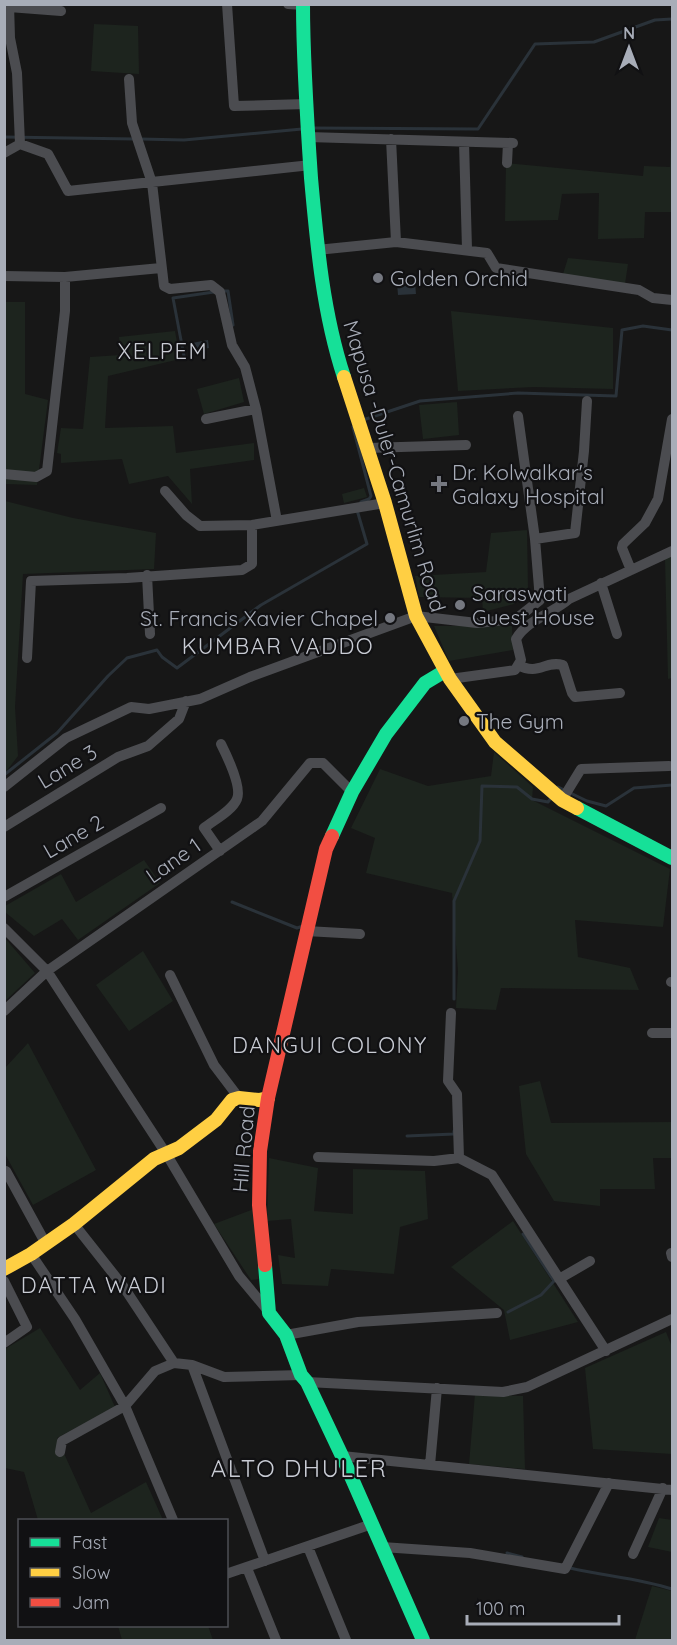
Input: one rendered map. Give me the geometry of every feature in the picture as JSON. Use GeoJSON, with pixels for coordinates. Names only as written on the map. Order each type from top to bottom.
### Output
{"type":"FeatureCollection","features":[{"type":"Feature","properties":{"kind":"street"},"geometry":{"type":"LineString","coordinates":[[227,4],[234,106],[306,104]]}},
{"type":"Feature","properties":{"kind":"street"},"geometry":{"type":"LineString","coordinates":[[288,4],[303,5]]}},
{"type":"Feature","properties":{"kind":"street","name":"Mapusa -Duler-Camurlim Road"},"geometry":{"type":"LineString","coordinates":[[303,5],[306,104],[317,250],[333,343],[385,503],[416,616],[447,675],[495,742],[562,800],[672,858]]}},
{"type":"Feature","properties":{"kind":"street"},"geometry":{"type":"LineString","coordinates":[[20,144],[17,73],[7,38],[9,6],[61,11]]}},
{"type":"Feature","properties":{"kind":"street"},"geometry":{"type":"LineString","coordinates":[[129,79],[132,123],[152,183],[164,286],[170,289],[211,285],[220,292],[231,345],[245,368],[256,409],[278,521]]}},
{"type":"Feature","properties":{"kind":"street"},"geometry":{"type":"LineString","coordinates":[[308,137],[511,143],[507,162]]}},
{"type":"Feature","properties":{"kind":"street"},"geometry":{"type":"LineString","coordinates":[[391,140],[396,242]]}},
{"type":"Feature","properties":{"kind":"street"},"geometry":{"type":"LineString","coordinates":[[464,142],[467,249]]}},
{"type":"Feature","properties":{"kind":"street"},"geometry":{"type":"LineString","coordinates":[[4,153],[20,144],[48,154],[68,191],[311,165]]}},
{"type":"Feature","properties":{"kind":"street"},"geometry":{"type":"LineString","coordinates":[[317,250],[396,242],[467,249],[487,253],[496,268],[639,290],[653,298],[672,300]]}},
{"type":"Feature","properties":{"kind":"street"},"geometry":{"type":"LineString","coordinates":[[4,276],[65,277],[161,268]]}},
{"type":"Feature","properties":{"kind":"street"},"geometry":{"type":"LineString","coordinates":[[4,474],[36,477],[47,471],[65,311],[65,277]]}},
{"type":"Feature","properties":{"kind":"street"},"geometry":{"type":"LineString","coordinates":[[535,539],[575,533],[587,401]]}},
{"type":"Feature","properties":{"kind":"street"},"geometry":{"type":"LineString","coordinates":[[206,419],[256,409]]}},
{"type":"Feature","properties":{"kind":"street"},"geometry":{"type":"LineString","coordinates":[[4,787],[66,738],[131,707],[149,709],[200,699],[250,677],[416,616],[477,623],[516,619],[540,600],[535,539],[518,416]]}},
{"type":"Feature","properties":{"kind":"street"},"geometry":{"type":"LineString","coordinates":[[631,570],[622,548],[623,544],[645,523],[658,499],[672,419]]}},
{"type":"Feature","properties":{"kind":"street"},"geometry":{"type":"LineString","coordinates":[[368,448],[466,445]]}},
{"type":"Feature","properties":{"kind":"street"},"geometry":{"type":"LineString","coordinates":[[165,491],[186,515],[200,526],[252,525],[385,503]]}},
{"type":"Feature","properties":{"kind":"street"},"geometry":{"type":"LineString","coordinates":[[27,658],[31,581],[127,578],[242,570],[252,564],[252,525]]}},
{"type":"Feature","properties":{"kind":"street"},"geometry":{"type":"LineString","coordinates":[[447,675],[515,670],[521,660],[516,639],[521,629],[557,609],[569,599],[672,551]]}},
{"type":"Feature","properties":{"kind":"street"},"geometry":{"type":"LineString","coordinates":[[147,575],[150,634]]}},
{"type":"Feature","properties":{"kind":"street"},"geometry":{"type":"LineString","coordinates":[[601,584],[616,634]]}},
{"type":"Feature","properties":{"kind":"street"},"geometry":{"type":"LineString","coordinates":[[518,665],[528,670],[563,665],[575,697],[620,693]]}},
{"type":"Feature","properties":{"kind":"street","name":"Hill Road"},"geometry":{"type":"LineString","coordinates":[[269,1313],[259,1205],[260,1151],[268,1098],[327,849],[352,792],[386,734],[424,683],[447,675]]}},
{"type":"Feature","properties":{"kind":"street","name":"Lane 3"},"geometry":{"type":"LineString","coordinates":[[4,827],[118,757],[148,746],[179,719],[186,701]]}},
{"type":"Feature","properties":{"kind":"street"},"geometry":{"type":"LineString","coordinates":[[220,851],[204,828],[232,806],[238,791],[221,744]]}},
{"type":"Feature","properties":{"kind":"street","name":"Lane 1"},"geometry":{"type":"LineString","coordinates":[[4,1011],[47,971],[262,821],[310,763],[323,763],[352,792]]}},
{"type":"Feature","properties":{"kind":"street"},"geometry":{"type":"LineString","coordinates":[[562,800],[581,769],[669,766]]}},
{"type":"Feature","properties":{"kind":"street","name":"Lane 2"},"geometry":{"type":"LineString","coordinates":[[4,897],[160,808]]}},
{"type":"Feature","properties":{"kind":"street"},"geometry":{"type":"LineString","coordinates":[[4,928],[47,971],[167,1155],[239,1276],[286,1335],[423,1641]]}},
{"type":"Feature","properties":{"kind":"street"},"geometry":{"type":"LineString","coordinates":[[306,931],[360,934]]}},
{"type":"Feature","properties":{"kind":"street"},"geometry":{"type":"LineString","coordinates":[[170,975],[214,1065],[239,1098]]}},
{"type":"Feature","properties":{"kind":"street"},"geometry":{"type":"LineString","coordinates":[[451,1013],[448,1081],[457,1094],[459,1158]]}},
{"type":"Feature","properties":{"kind":"street"},"geometry":{"type":"LineString","coordinates":[[652,1033],[672,1033]]}},
{"type":"Feature","properties":{"kind":"street"},"geometry":{"type":"LineString","coordinates":[[4,1269],[31,1254],[74,1224],[154,1159],[179,1148],[216,1120],[232,1100],[268,1098]]}},
{"type":"Feature","properties":{"kind":"street"},"geometry":{"type":"LineString","coordinates":[[318,1157],[434,1161],[459,1158],[492,1175],[606,1351]]}},
{"type":"Feature","properties":{"kind":"street"},"geometry":{"type":"LineString","coordinates":[[6,1171],[46,1244]]}},
{"type":"Feature","properties":{"kind":"street"},"geometry":{"type":"LineString","coordinates":[[74,1224],[123,1286],[174,1363]]}},
{"type":"Feature","properties":{"kind":"street"},"geometry":{"type":"LineString","coordinates":[[31,1254],[75,1319],[125,1406],[172,1519]]}},
{"type":"Feature","properties":{"kind":"street"},"geometry":{"type":"LineString","coordinates":[[559,1279],[590,1261]]}},
{"type":"Feature","properties":{"kind":"street"},"geometry":{"type":"LineString","coordinates":[[4,1281],[27,1327],[4,1343]]}},
{"type":"Feature","properties":{"kind":"street"},"geometry":{"type":"LineString","coordinates":[[286,1335],[358,1322],[497,1314]]}},
{"type":"Feature","properties":{"kind":"street"},"geometry":{"type":"LineString","coordinates":[[60,1452],[62,1441],[125,1406],[155,1371],[174,1363],[192,1365],[224,1377],[304,1378],[503,1392],[527,1387],[672,1319]]}},
{"type":"Feature","properties":{"kind":"street"},"geometry":{"type":"LineString","coordinates":[[192,1365],[265,1562]]}},
{"type":"Feature","properties":{"kind":"street"},"geometry":{"type":"LineString","coordinates":[[430,1465],[437,1388]]}},
{"type":"Feature","properties":{"kind":"street"},"geometry":{"type":"LineString","coordinates":[[342,1456],[668,1489],[633,1554]]}},
{"type":"Feature","properties":{"kind":"street"},"geometry":{"type":"LineString","coordinates":[[382,1547],[470,1554],[565,1569],[609,1483]]}},
{"type":"Feature","properties":{"kind":"street"},"geometry":{"type":"LineString","coordinates":[[228,1573],[372,1524]]}},
{"type":"Feature","properties":{"kind":"street"},"geometry":{"type":"LineString","coordinates":[[308,1547],[346,1641]]}},
{"type":"Feature","properties":{"kind":"street"},"geometry":{"type":"LineString","coordinates":[[247,1568],[276,1641]]}},
{"type":"Feature","properties":{"kind":"shaded area"},"geometry":{"type":"Polygon","coordinates":[[[94,24],[138,26],[139,74],[91,71],[94,24]]]}},
{"type":"Feature","properties":{"kind":"shaded area"},"geometry":{"type":"Polygon","coordinates":[[[671,139],[672,212],[645,212],[644,238],[598,239],[599,193],[562,194],[558,220],[505,221],[506,163],[643,176],[644,166],[670,167],[671,139]]]}},
{"type":"Feature","properties":{"kind":"shaded area"},"geometry":{"type":"Polygon","coordinates":[[[568,258],[628,264],[625,284],[563,274],[568,258]]]}},
{"type":"Feature","properties":{"kind":"shaded area"},"geometry":{"type":"Polygon","coordinates":[[[415,282],[416,294],[398,295],[397,283],[415,282]]]}},
{"type":"Feature","properties":{"kind":"shaded area"},"geometry":{"type":"Polygon","coordinates":[[[5,302],[25,302],[25,394],[48,400],[37,485],[5,484],[5,302]]]}},
{"type":"Feature","properties":{"kind":"shaded area"},"geometry":{"type":"Polygon","coordinates":[[[451,311],[613,328],[613,389],[534,387],[458,391],[451,311]]]}},
{"type":"Feature","properties":{"kind":"shaded area"},"geometry":{"type":"Polygon","coordinates":[[[175,331],[180,359],[108,376],[105,428],[173,426],[176,453],[254,443],[254,460],[190,469],[192,504],[168,476],[129,484],[122,459],[61,463],[61,454],[57,453],[61,428],[83,429],[90,357],[121,355],[119,337],[175,331]]]}},
{"type":"Feature","properties":{"kind":"shaded area"},"geometry":{"type":"Polygon","coordinates":[[[208,340],[209,348],[193,351],[192,343],[208,340]]]}},
{"type":"Feature","properties":{"kind":"shaded area"},"geometry":{"type":"Polygon","coordinates":[[[239,378],[244,402],[204,414],[197,389],[239,378]]]}},
{"type":"Feature","properties":{"kind":"shaded area"},"geometry":{"type":"Polygon","coordinates":[[[457,402],[459,435],[423,439],[419,405],[457,402]]]}},
{"type":"Feature","properties":{"kind":"shaded area"},"geometry":{"type":"Polygon","coordinates":[[[364,488],[367,497],[344,503],[342,494],[364,488]]]}},
{"type":"Feature","properties":{"kind":"shaded area"},"geometry":{"type":"Polygon","coordinates":[[[5,501],[73,518],[156,533],[154,569],[23,574],[15,707],[18,756],[5,773],[5,501]]]}},
{"type":"Feature","properties":{"kind":"shaded area"},"geometry":{"type":"Polygon","coordinates":[[[527,530],[528,589],[514,604],[483,612],[482,598],[419,597],[415,576],[486,572],[491,533],[527,530]]]}},
{"type":"Feature","properties":{"kind":"shaded area"},"geometry":{"type":"Polygon","coordinates":[[[672,555],[672,678],[668,679],[665,558],[672,555]]]}},
{"type":"Feature","properties":{"kind":"shaded area"},"geometry":{"type":"Polygon","coordinates":[[[434,626],[512,626],[513,650],[449,661],[434,626]]]}},
{"type":"Feature","properties":{"kind":"shaded area"},"geometry":{"type":"Polygon","coordinates":[[[494,752],[533,787],[532,800],[670,869],[663,927],[575,920],[578,957],[630,968],[639,990],[501,988],[496,1010],[456,1008],[458,971],[452,893],[366,873],[375,838],[351,828],[380,769],[428,786],[491,776],[494,752]]]}},
{"type":"Feature","properties":{"kind":"shaded area"},"geometry":{"type":"Polygon","coordinates":[[[144,860],[160,883],[78,940],[62,919],[34,936],[5,912],[5,906],[61,874],[76,902],[144,860]]]}},
{"type":"Feature","properties":{"kind":"shaded area"},"geometry":{"type":"Polygon","coordinates":[[[4,937],[35,973],[5,1001],[4,1001],[4,937]]]}},
{"type":"Feature","properties":{"kind":"shaded area"},"geometry":{"type":"Polygon","coordinates":[[[143,951],[173,1001],[129,1031],[96,985],[143,951]]]}},
{"type":"Feature","properties":{"kind":"shaded area"},"geometry":{"type":"Polygon","coordinates":[[[28,1043],[96,1170],[33,1205],[5,1154],[5,1068],[28,1043]]]}},
{"type":"Feature","properties":{"kind":"shaded area"},"geometry":{"type":"Polygon","coordinates":[[[540,1081],[551,1123],[672,1122],[672,1158],[653,1158],[655,1189],[600,1189],[600,1206],[554,1201],[526,1154],[519,1086],[540,1081]]]}},
{"type":"Feature","properties":{"kind":"shaded area"},"geometry":{"type":"Polygon","coordinates":[[[269,1158],[318,1168],[314,1211],[353,1214],[353,1169],[425,1171],[428,1219],[400,1227],[394,1274],[331,1269],[328,1286],[282,1284],[278,1255],[295,1258],[291,1219],[267,1221],[269,1158]]]}},
{"type":"Feature","properties":{"kind":"shaded area"},"geometry":{"type":"Polygon","coordinates":[[[254,1209],[259,1279],[251,1280],[214,1224],[254,1209]]]}},
{"type":"Feature","properties":{"kind":"shaded area"},"geometry":{"type":"Polygon","coordinates":[[[513,1221],[578,1322],[510,1340],[504,1310],[451,1267],[513,1221]]]}},
{"type":"Feature","properties":{"kind":"shaded area"},"geometry":{"type":"Polygon","coordinates":[[[40,1328],[80,1390],[100,1373],[115,1407],[57,1438],[91,1513],[146,1482],[163,1519],[38,1519],[24,1472],[5,1468],[5,1349],[40,1328]]]}},
{"type":"Feature","properties":{"kind":"shaded area"},"geometry":{"type":"Polygon","coordinates":[[[666,1332],[672,1347],[672,1454],[593,1449],[585,1368],[666,1332]]]}},
{"type":"Feature","properties":{"kind":"shaded area"},"geometry":{"type":"Polygon","coordinates":[[[475,1394],[523,1396],[525,1469],[469,1464],[475,1394]]]}},
{"type":"Feature","properties":{"kind":"shaded area"},"geometry":{"type":"Polygon","coordinates":[[[659,1518],[672,1520],[672,1552],[648,1547],[659,1518]]]}},
{"type":"Feature","properties":{"kind":"shaded area"},"geometry":{"type":"Polygon","coordinates":[[[652,1586],[672,1591],[672,1640],[635,1640],[652,1586]]]}},
{"type":"Feature","properties":{"kind":"shaded area"},"geometry":{"type":"Polygon","coordinates":[[[118,1627],[208,1627],[213,1640],[122,1640],[118,1627]]]}},
{"type":"Feature","properties":{"kind":"waterway"},"geometry":{"type":"LineString","coordinates":[[312,128],[478,129],[535,44],[594,42],[655,20],[672,19]]}},
{"type":"Feature","properties":{"kind":"waterway"},"geometry":{"type":"LineString","coordinates":[[141,139],[184,140],[302,129]]}},
{"type":"Feature","properties":{"kind":"waterway"},"geometry":{"type":"LineString","coordinates":[[4,137],[135,139]]}},
{"type":"Feature","properties":{"kind":"waterway"},"geometry":{"type":"LineString","coordinates":[[223,291],[228,291],[233,325]]}},
{"type":"Feature","properties":{"kind":"waterway"},"geometry":{"type":"LineString","coordinates":[[184,356],[173,298],[214,292]]}},
{"type":"Feature","properties":{"kind":"waterway"},"geometry":{"type":"LineString","coordinates":[[363,420],[420,401],[518,393],[616,396],[622,330],[643,326],[672,330]]}},
{"type":"Feature","properties":{"kind":"waterway"},"geometry":{"type":"LineString","coordinates":[[353,427],[371,496],[361,502]]}},
{"type":"Feature","properties":{"kind":"waterway"},"geometry":{"type":"LineString","coordinates":[[4,775],[57,733],[127,658],[157,650],[162,657],[177,668],[261,605],[367,544],[357,510]]}},
{"type":"Feature","properties":{"kind":"waterway"},"geometry":{"type":"LineString","coordinates":[[557,789],[558,787],[587,801],[606,806],[634,788],[672,785]]}},
{"type":"Feature","properties":{"kind":"waterway"},"geometry":{"type":"LineString","coordinates":[[454,999],[454,901],[480,841],[482,786],[517,787],[532,799],[548,802],[552,797]]}},
{"type":"Feature","properties":{"kind":"waterway"},"geometry":{"type":"LineString","coordinates":[[232,902],[297,928],[303,926]]}},
{"type":"Feature","properties":{"kind":"waterway"},"geometry":{"type":"LineString","coordinates":[[407,1136],[454,1134],[454,1131]]}},
{"type":"Feature","properties":{"kind":"waterway"},"geometry":{"type":"LineString","coordinates":[[508,1312],[541,1295],[554,1281],[523,1234]]}},
{"type":"Feature","properties":{"kind":"waterway"},"geometry":{"type":"LineString","coordinates":[[507,1553],[522,1557]]}},
{"type":"Feature","properties":{"kind":"waterway"},"geometry":{"type":"LineString","coordinates":[[570,1568],[647,1582],[672,1589]]}},
{"type":"Feature","properties":{"kind":"traffic: fast"},"geometry":{"type":"LineString","coordinates":[[303,4],[307,113],[316,228],[326,304],[344,377]]}},
{"type":"Feature","properties":{"kind":"traffic: fast"},"geometry":{"type":"LineString","coordinates":[[332,836],[352,792],[386,734],[425,683],[445,671]]}},
{"type":"Feature","properties":{"kind":"traffic: fast"},"geometry":{"type":"LineString","coordinates":[[577,808],[672,858]]}},
{"type":"Feature","properties":{"kind":"traffic: fast"},"geometry":{"type":"LineString","coordinates":[[265,1265],[269,1313],[286,1335],[301,1375],[307,1382],[342,1456],[423,1640]]}},
{"type":"Feature","properties":{"kind":"traffic: slow"},"geometry":{"type":"LineString","coordinates":[[344,377],[385,503],[416,616],[450,679],[495,742],[562,800],[577,808]]}},
{"type":"Feature","properties":{"kind":"traffic: slow"},"geometry":{"type":"LineString","coordinates":[[4,1269],[31,1254],[74,1224],[154,1159],[179,1148],[216,1120],[232,1100],[268,1098]]}},
{"type":"Feature","properties":{"kind":"traffic: jam"},"geometry":{"type":"LineString","coordinates":[[265,1265],[259,1205],[260,1151],[268,1098],[326,849],[332,836]]}},
{"type":"Feature","properties":{"kind":"place","name":"Golden Orchid"},"geometry":{"type":"Point","coordinates":[378,278]}},
{"type":"Feature","properties":{"kind":"place","name":"Dr. Kolwalkar's Galaxy Hospital"},"geometry":{"type":"Point","coordinates":[439,484]}},
{"type":"Feature","properties":{"kind":"place","name":"Saraswati Guest House"},"geometry":{"type":"Point","coordinates":[460,605]}},
{"type":"Feature","properties":{"kind":"place","name":"St. Francis Xavier Chapel"},"geometry":{"type":"Point","coordinates":[390,618]}},
{"type":"Feature","properties":{"kind":"place","name":"The Gym"},"geometry":{"type":"Point","coordinates":[464,721]}},
{"type":"Feature","properties":{"kind":"district","name":"XELPEM"},"geometry":{"type":"Point","coordinates":[163,351]}},
{"type":"Feature","properties":{"kind":"district","name":"KUMBAR VADDO"},"geometry":{"type":"Point","coordinates":[278,646]}},
{"type":"Feature","properties":{"kind":"district","name":"DANGUI COLONY"},"geometry":{"type":"Point","coordinates":[330,1045]}},
{"type":"Feature","properties":{"kind":"district","name":"DATTA WADI"},"geometry":{"type":"Point","coordinates":[94,1285]}},
{"type":"Feature","properties":{"kind":"district","name":"ALTO DHULER"},"geometry":{"type":"Point","coordinates":[299,1468]}}]}
